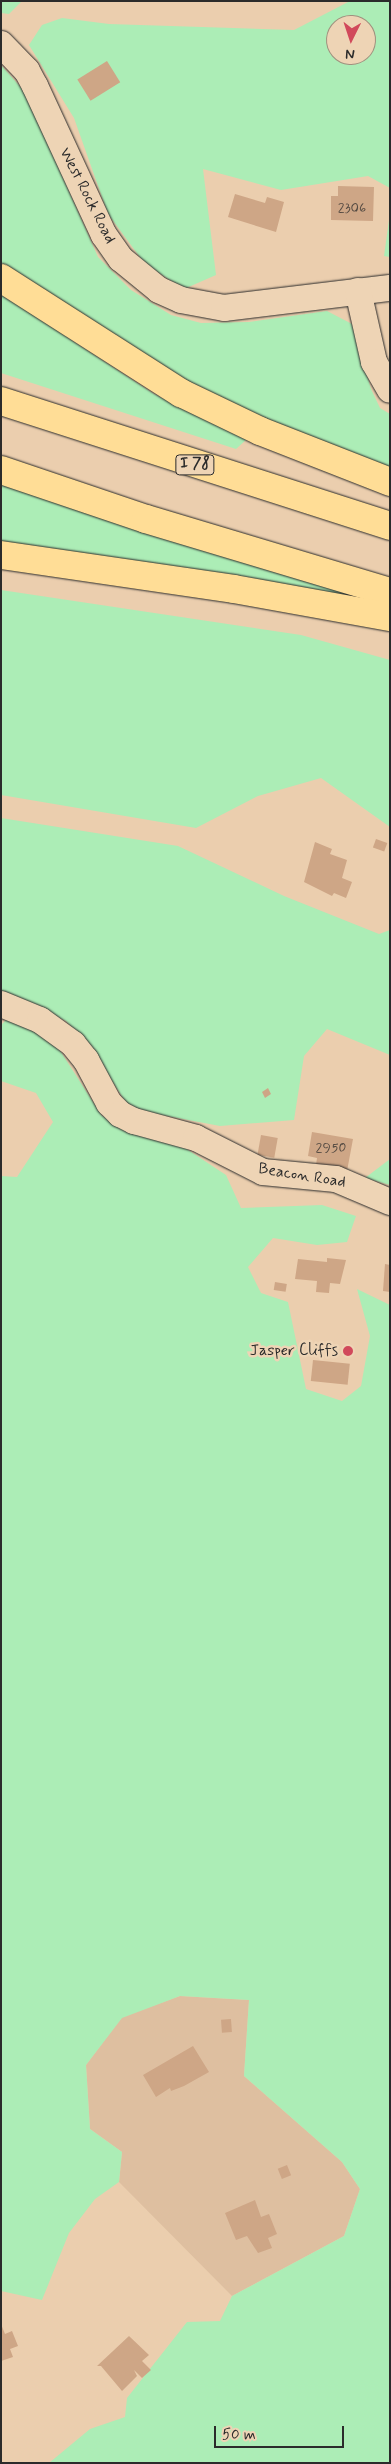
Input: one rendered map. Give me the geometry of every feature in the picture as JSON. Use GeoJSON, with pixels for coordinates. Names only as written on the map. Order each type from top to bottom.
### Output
{"type":"FeatureCollection","features":[{"type":"Feature","properties":{"kind":"highway"},"geometry":{"type":"LineString","coordinates":[[1,278],[181,393],[260,431],[390,482]]}},
{"type":"Feature","properties":{"kind":"highway","name":"I 78"},"geometry":{"type":"LineString","coordinates":[[1,402],[390,526]]}},
{"type":"Feature","properties":{"kind":"highway"},"geometry":{"type":"LineString","coordinates":[[1,470],[146,519],[390,592]]}},
{"type":"Feature","properties":{"kind":"highway"},"geometry":{"type":"LineString","coordinates":[[1,555],[243,591],[390,618]]}},
{"type":"Feature","properties":{"kind":"street","name":"West Rock Road"},"geometry":{"type":"LineString","coordinates":[[1,44],[27,72],[35,86],[104,235],[121,259],[138,276],[181,300],[224,308],[390,288]]}},
{"type":"Feature","properties":{"kind":"street"},"geometry":{"type":"LineString","coordinates":[[358,291],[374,362],[390,390]]}},
{"type":"Feature","properties":{"kind":"street","name":"Beacon Road"},"geometry":{"type":"LineString","coordinates":[[1,1004],[40,1020],[73,1044],[86,1060],[109,1103],[120,1114],[196,1138],[263,1172],[336,1179],[390,1202]]}},
{"type":"Feature","properties":{"kind":"shaded area"},"geometry":{"type":"Polygon","coordinates":[[[180,1996],[249,2000],[244,2076],[342,2162],[360,2189],[344,2236],[232,2296],[119,2182],[122,2152],[90,2129],[86,2065],[122,2017],[180,1996]]]}},
{"type":"Feature","properties":{"kind":"green space"},"geometry":{"type":"Polygon","coordinates":[[[1,1],[22,1],[9,14],[1,13],[1,1]]]}},
{"type":"Feature","properties":{"kind":"green space"},"geometry":{"type":"Polygon","coordinates":[[[350,1],[390,1],[390,188],[368,176],[281,190],[203,169],[216,275],[184,289],[145,264],[108,214],[74,118],[29,45],[42,25],[62,18],[109,24],[294,30],[350,1]]]}},
{"type":"Feature","properties":{"kind":"green space"},"geometry":{"type":"Polygon","coordinates":[[[1,65],[25,92],[98,257],[131,290],[171,315],[201,323],[249,322],[327,311],[352,324],[371,389],[380,408],[390,414],[390,471],[219,401],[1,264],[1,65]]]}},
{"type":"Feature","properties":{"kind":"green space"},"geometry":{"type":"Polygon","coordinates":[[[390,213],[390,257],[384,256],[390,213]]]}},
{"type":"Feature","properties":{"kind":"green space"},"geometry":{"type":"Polygon","coordinates":[[[1,294],[154,394],[247,439],[236,449],[1,373],[1,294]]]}},
{"type":"Feature","properties":{"kind":"green space"},"geometry":{"type":"Polygon","coordinates":[[[1,481],[375,595],[374,602],[1,543],[1,481]]]}},
{"type":"Feature","properties":{"kind":"green space"},"geometry":{"type":"Polygon","coordinates":[[[1,590],[301,635],[390,660],[390,827],[321,778],[258,796],[196,828],[1,795],[1,590]]]}},
{"type":"Feature","properties":{"kind":"green space"},"geometry":{"type":"Polygon","coordinates":[[[1,818],[178,846],[284,896],[379,934],[390,930],[390,1055],[327,1029],[304,1056],[294,1120],[220,1126],[130,1109],[93,1051],[66,1021],[1,990],[1,818]]]}},
{"type":"Feature","properties":{"kind":"green space"},"geometry":{"type":"Polygon","coordinates":[[[8,1018],[52,1038],[102,1116],[179,1144],[226,1175],[241,1208],[322,1205],[356,1216],[347,1242],[317,1245],[273,1238],[248,1267],[261,1293],[288,1302],[306,1389],[342,1401],[361,1386],[370,1336],[357,1289],[390,1305],[390,2463],[49,2463],[90,2429],[125,2417],[127,2398],[187,2322],[220,2321],[232,2296],[344,2236],[360,2189],[342,2162],[244,2076],[249,2000],[180,1996],[122,2018],[86,2065],[90,2129],[122,2152],[119,2182],[95,2199],[69,2233],[42,2300],[1,2291],[1,1176],[17,1177],[53,1122],[36,1093],[1,1081],[1,1025],[8,1018]]]}},
{"type":"Feature","properties":{"kind":"green space"},"geometry":{"type":"Polygon","coordinates":[[[390,1159],[390,1185],[365,1178],[390,1159]]]}},
{"type":"Feature","properties":{"kind":"building"},"geometry":{"type":"Polygon","coordinates":[[[107,61],[120,82],[91,101],[77,80],[107,61]]]}},
{"type":"Feature","properties":{"kind":"building"},"geometry":{"type":"Polygon","coordinates":[[[338,186],[374,187],[373,221],[331,220],[331,196],[338,196],[338,186]]]}},
{"type":"Feature","properties":{"kind":"building"},"geometry":{"type":"Polygon","coordinates":[[[235,194],[265,203],[267,197],[284,202],[276,232],[228,217],[235,194]]]}},
{"type":"Feature","properties":{"kind":"building"},"geometry":{"type":"Polygon","coordinates":[[[376,839],[387,843],[384,852],[373,847],[376,839]]]}},
{"type":"Feature","properties":{"kind":"building"},"geometry":{"type":"Polygon","coordinates":[[[315,842],[332,849],[330,854],[347,860],[342,878],[352,882],[346,898],[334,893],[332,896],[304,882],[315,842]]]}},
{"type":"Feature","properties":{"kind":"building"},"geometry":{"type":"Polygon","coordinates":[[[268,1088],[271,1094],[265,1098],[262,1092],[268,1088]]]}},
{"type":"Feature","properties":{"kind":"building"},"geometry":{"type":"Polygon","coordinates":[[[312,1132],[353,1139],[347,1171],[316,1165],[317,1158],[308,1156],[312,1132]]]}},
{"type":"Feature","properties":{"kind":"building"},"geometry":{"type":"Polygon","coordinates":[[[261,1135],[278,1138],[274,1158],[258,1155],[261,1135]]]}},
{"type":"Feature","properties":{"kind":"building"},"geometry":{"type":"Polygon","coordinates":[[[327,1258],[346,1260],[340,1284],[330,1283],[329,1293],[316,1292],[317,1281],[295,1279],[298,1259],[327,1262],[327,1258]]]}},
{"type":"Feature","properties":{"kind":"building"},"geometry":{"type":"Polygon","coordinates":[[[385,1264],[390,1265],[390,1292],[383,1291],[385,1264]]]}},
{"type":"Feature","properties":{"kind":"building"},"geometry":{"type":"Polygon","coordinates":[[[275,1282],[287,1284],[286,1292],[274,1290],[275,1282]]]}},
{"type":"Feature","properties":{"kind":"building"},"geometry":{"type":"Polygon","coordinates":[[[313,1360],[350,1364],[348,1385],[311,1381],[313,1360]]]}},
{"type":"Feature","properties":{"kind":"building"},"geometry":{"type":"Polygon","coordinates":[[[231,2019],[232,2032],[222,2033],[221,2020],[231,2019]]]}},
{"type":"Feature","properties":{"kind":"building"},"geometry":{"type":"Polygon","coordinates":[[[193,2046],[209,2072],[184,2086],[171,2091],[170,2088],[156,2097],[143,2075],[193,2046]]]}},
{"type":"Feature","properties":{"kind":"building"},"geometry":{"type":"Polygon","coordinates":[[[287,2165],[291,2175],[282,2179],[278,2169],[287,2165]]]}},
{"type":"Feature","properties":{"kind":"building"},"geometry":{"type":"Polygon","coordinates":[[[255,2200],[261,2217],[269,2214],[277,2234],[268,2238],[272,2248],[258,2253],[247,2236],[236,2240],[225,2213],[255,2200]]]}},
{"type":"Feature","properties":{"kind":"building"},"geometry":{"type":"Polygon","coordinates":[[[1,2324],[5,2334],[12,2331],[18,2346],[10,2349],[13,2357],[1,2361],[1,2324]]]}},
{"type":"Feature","properties":{"kind":"building"},"geometry":{"type":"Polygon","coordinates":[[[129,2336],[149,2355],[142,2361],[151,2370],[142,2378],[134,2370],[137,2376],[122,2391],[101,2366],[97,2366],[129,2336]]]}},
{"type":"Feature","properties":{"kind":"place","name":"Jasper Cliffs"},"geometry":{"type":"Point","coordinates":[348,1351]}}]}
